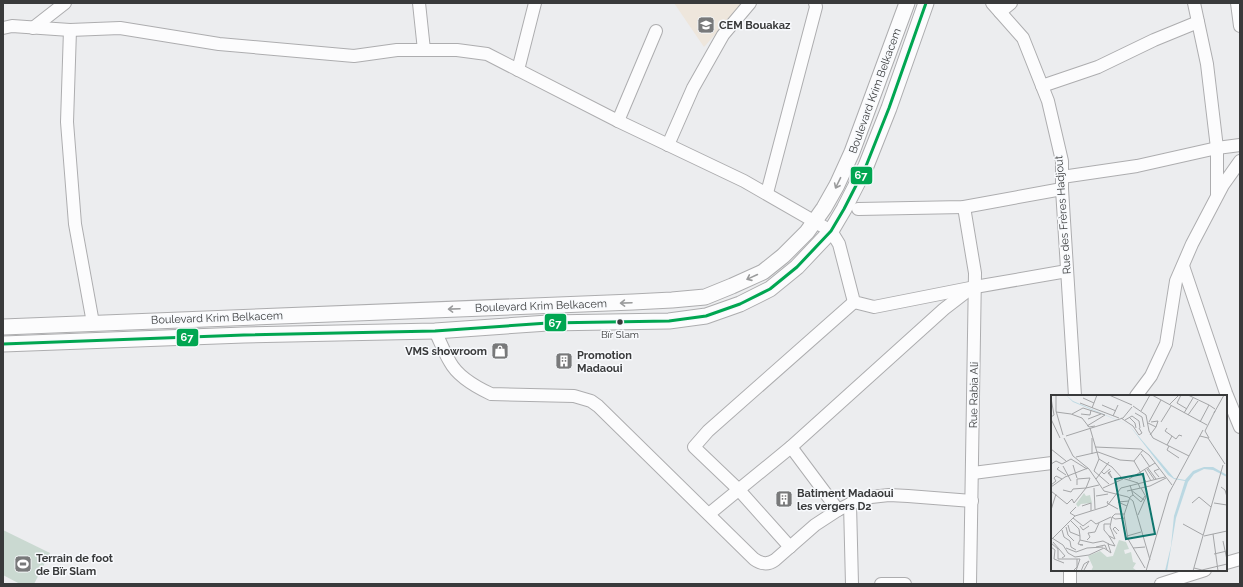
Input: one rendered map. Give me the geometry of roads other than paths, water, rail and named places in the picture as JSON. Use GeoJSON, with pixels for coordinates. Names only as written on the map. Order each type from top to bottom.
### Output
{"type":"FeatureCollection","features":[{"type":"Feature","properties":{"kind":"main road","name":"Boulevard Krim Belkacem"},"geometry":{"type":"LineString","coordinates":[[3,327],[601,304],[672,300],[705,296],[763,272],[783,256],[807,232],[824,208],[838,185],[852,152],[907,3]]}},
{"type":"Feature","properties":{"kind":"main road","name":"Boulevard Krim Belkacem"},"geometry":{"type":"LineString","coordinates":[[3,344],[244,335],[435,331],[548,323],[669,321],[706,316],[740,304],[770,289],[797,267],[831,231],[866,166],[926,3]]}},
{"type":"Feature","properties":{"kind":"street"},"geometry":{"type":"LineString","coordinates":[[33,28],[65,3]]}},
{"type":"Feature","properties":{"kind":"street"},"geometry":{"type":"LineString","coordinates":[[420,3],[424,50]]}},
{"type":"Feature","properties":{"kind":"street"},"geometry":{"type":"LineString","coordinates":[[518,70],[535,3]]}},
{"type":"Feature","properties":{"kind":"street"},"geometry":{"type":"LineString","coordinates":[[668,145],[693,88],[723,35],[750,3]]}},
{"type":"Feature","properties":{"kind":"street"},"geometry":{"type":"LineString","coordinates":[[766,193],[816,7],[815,3]]}},
{"type":"Feature","properties":{"kind":"street"},"geometry":{"type":"LineString","coordinates":[[996,8],[1011,3]]}},
{"type":"Feature","properties":{"kind":"street"},"geometry":{"type":"LineString","coordinates":[[1194,3],[1207,64],[1217,148],[1217,196]]}},
{"type":"Feature","properties":{"kind":"street"},"geometry":{"type":"LineString","coordinates":[[1237,3],[1240,26]]}},
{"type":"Feature","properties":{"kind":"street","name":"Rue des Frères Hadjout"},"geometry":{"type":"LineString","coordinates":[[996,8],[1023,38],[1048,101],[1062,161],[1062,189],[1074,395]]}},
{"type":"Feature","properties":{"kind":"street"},"geometry":{"type":"LineString","coordinates":[[1042,86],[1098,67],[1154,40],[1198,22]]}},
{"type":"Feature","properties":{"kind":"street"},"geometry":{"type":"LineString","coordinates":[[3,28],[12,26],[70,30],[120,28],[219,44],[354,56],[397,50],[456,50],[487,54],[618,121],[744,181],[831,231],[839,244],[854,302]]}},
{"type":"Feature","properties":{"kind":"street"},"geometry":{"type":"LineString","coordinates":[[70,30],[67,130],[75,224],[93,323]]}},
{"type":"Feature","properties":{"kind":"street"},"geometry":{"type":"LineString","coordinates":[[618,121],[656,32]]}},
{"type":"Feature","properties":{"kind":"street"},"geometry":{"type":"LineString","coordinates":[[1062,177],[1137,166],[1217,148],[1240,145]]}},
{"type":"Feature","properties":{"kind":"street"},"geometry":{"type":"LineString","coordinates":[[1137,395],[1151,376],[1166,344],[1176,281],[1192,244],[1222,185],[1240,161]]}},
{"type":"Feature","properties":{"kind":"street"},"geometry":{"type":"LineString","coordinates":[[858,209],[964,207],[1062,189]]}},
{"type":"Feature","properties":{"kind":"street","name":"Rue Rabia Ali"},"geometry":{"type":"LineString","coordinates":[[964,207],[975,273],[973,287],[970,584]]}},
{"type":"Feature","properties":{"kind":"street"},"geometry":{"type":"LineString","coordinates":[[1183,266],[1227,395]]}},
{"type":"Feature","properties":{"kind":"street"},"geometry":{"type":"LineString","coordinates":[[854,302],[874,307],[973,287],[1067,271]]}},
{"type":"Feature","properties":{"kind":"street"},"geometry":{"type":"LineString","coordinates":[[709,514],[792,447],[944,310],[973,287]]}},
{"type":"Feature","properties":{"kind":"street"},"geometry":{"type":"LineString","coordinates":[[790,548],[739,490],[694,447],[708,431],[854,302]]}},
{"type":"Feature","properties":{"kind":"street"},"geometry":{"type":"LineString","coordinates":[[435,331],[450,363],[460,374],[479,389],[491,394],[574,396],[587,399],[598,406],[754,558],[761,563],[772,562],[815,525],[838,510],[871,497],[888,495],[972,501]]}},
{"type":"Feature","properties":{"kind":"street"},"geometry":{"type":"LineString","coordinates":[[1227,395],[1240,427]]}},
{"type":"Feature","properties":{"kind":"street"},"geometry":{"type":"LineString","coordinates":[[792,447],[838,510]]}},
{"type":"Feature","properties":{"kind":"street"},"geometry":{"type":"LineString","coordinates":[[972,473],[1051,463]]}},
{"type":"Feature","properties":{"kind":"street"},"geometry":{"type":"LineString","coordinates":[[850,504],[852,584]]}},
{"type":"Feature","properties":{"kind":"street"},"geometry":{"type":"LineString","coordinates":[[1227,563],[1240,559]]}},
{"type":"Feature","properties":{"kind":"street"},"geometry":{"type":"LineString","coordinates":[[1070,571],[1070,584]]}},
{"type":"Feature","properties":{"kind":"street"},"geometry":{"type":"LineString","coordinates":[[1161,584],[1202,571]]}},
{"type":"Feature","properties":{"kind":"street"},"geometry":{"type":"LineString","coordinates":[[881,584],[906,584]]}},
{"type":"Feature","properties":{"kind":"place","name":"CEM Bouakaz"},"geometry":{"type":"Point","coordinates":[706,25]}},
{"type":"Feature","properties":{"kind":"place","name":"Bïr Slam"},"geometry":{"type":"Point","coordinates":[620,322]}},
{"type":"Feature","properties":{"kind":"place","name":"VMS showroom"},"geometry":{"type":"Point","coordinates":[500,351]}},
{"type":"Feature","properties":{"kind":"place","name":"Promotion Madaoui"},"geometry":{"type":"Point","coordinates":[564,361]}},
{"type":"Feature","properties":{"kind":"place","name":"Batiment Madaoui les vergers D2"},"geometry":{"type":"Point","coordinates":[784,499]}},
{"type":"Feature","properties":{"kind":"place","name":"Terrain de foot de Bïr Slam"},"geometry":{"type":"Point","coordinates":[23,564]}}]}
